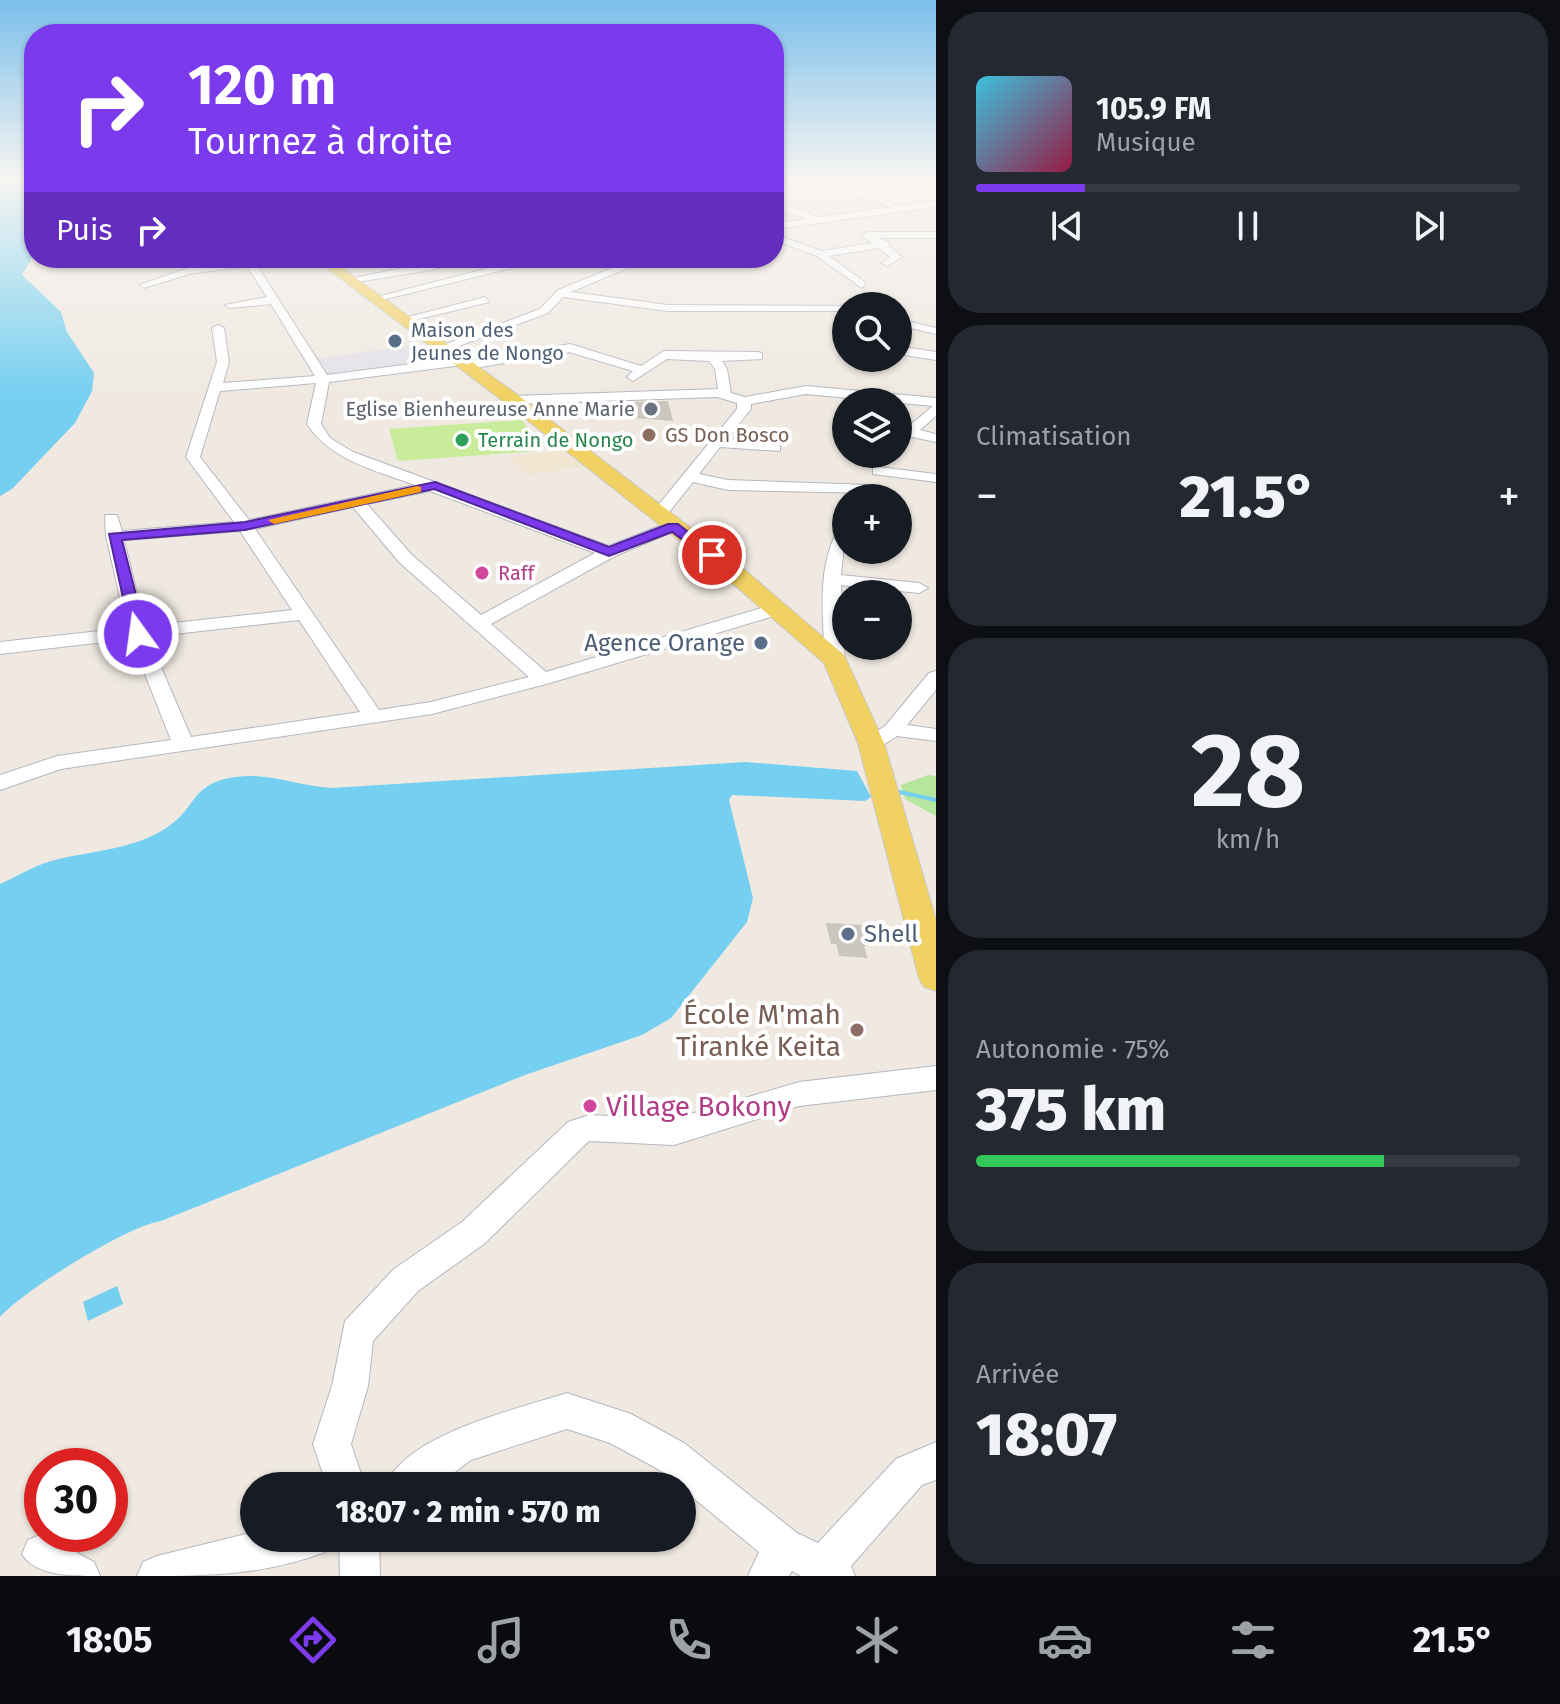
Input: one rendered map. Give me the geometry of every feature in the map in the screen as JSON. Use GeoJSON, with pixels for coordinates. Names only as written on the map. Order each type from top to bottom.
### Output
{"type":"FeatureCollection","features":[{"type":"Feature","properties":{"kind":"main road"},"geometry":{"type":"LineString","coordinates":[[333,268],[466,363],[778,609],[832,657]]}},
{"type":"Feature","properties":{"kind":"main road"},"geometry":{"type":"LineString","coordinates":[[835,660],[871,743],[936,978]]}},
{"type":"Feature","properties":{"kind":"street"},"geometry":{"type":"LineString","coordinates":[[811,251],[862,285]]}},
{"type":"Feature","properties":{"kind":"street"},"geometry":{"type":"LineString","coordinates":[[820,254],[841,251]]}},
{"type":"Feature","properties":{"kind":"street"},"geometry":{"type":"LineString","coordinates":[[887,263],[897,257],[889,251]]}},
{"type":"Feature","properties":{"kind":"street"},"geometry":{"type":"LineString","coordinates":[[144,285],[188,271],[220,268]]}},
{"type":"Feature","properties":{"kind":"street"},"geometry":{"type":"LineString","coordinates":[[254,268],[323,379],[314,424],[325,441],[348,455],[609,552]]}},
{"type":"Feature","properties":{"kind":"street"},"geometry":{"type":"LineString","coordinates":[[344,276],[370,268]]}},
{"type":"Feature","properties":{"kind":"street"},"geometry":{"type":"LineString","coordinates":[[344,276],[422,268]]}},
{"type":"Feature","properties":{"kind":"street"},"geometry":{"type":"LineString","coordinates":[[378,298],[500,268]]}},
{"type":"Feature","properties":{"kind":"street"},"geometry":{"type":"LineString","coordinates":[[444,347],[544,311],[562,294],[620,268]]}},
{"type":"Feature","properties":{"kind":"street"},"geometry":{"type":"LineString","coordinates":[[562,294],[668,308],[832,303]]}},
{"type":"Feature","properties":{"kind":"street"},"geometry":{"type":"LineString","coordinates":[[230,305],[273,300]]}},
{"type":"Feature","properties":{"kind":"street"},"geometry":{"type":"LineString","coordinates":[[407,319],[485,300]]}},
{"type":"Feature","properties":{"kind":"street"},"geometry":{"type":"LineString","coordinates":[[912,325],[936,331]]}},
{"type":"Feature","properties":{"kind":"street"},"geometry":{"type":"LineString","coordinates":[[218,328],[223,362],[193,457],[245,526],[374,718]]}},
{"type":"Feature","properties":{"kind":"street"},"geometry":{"type":"LineString","coordinates":[[216,387],[323,379],[570,348],[642,370]]}},
{"type":"Feature","properties":{"kind":"street"},"geometry":{"type":"LineString","coordinates":[[912,352],[936,356]]}},
{"type":"Feature","properties":{"kind":"street"},"geometry":{"type":"LineString","coordinates":[[607,397],[642,370],[670,354],[713,358],[758,356]]}},
{"type":"Feature","properties":{"kind":"street"},"geometry":{"type":"LineString","coordinates":[[713,358],[721,369],[725,394]]}},
{"type":"Feature","properties":{"kind":"street"},"geometry":{"type":"LineString","coordinates":[[513,400],[725,394],[744,401],[806,390],[936,402]]}},
{"type":"Feature","properties":{"kind":"street"},"geometry":{"type":"LineString","coordinates":[[477,624],[666,520],[691,477],[719,443],[735,416],[744,409],[744,401]]}},
{"type":"Feature","properties":{"kind":"street"},"geometry":{"type":"LineString","coordinates":[[912,429],[936,409]]}},
{"type":"Feature","properties":{"kind":"street"},"geometry":{"type":"LineString","coordinates":[[912,437],[936,438]]}},
{"type":"Feature","properties":{"kind":"street"},"geometry":{"type":"LineString","coordinates":[[719,443],[775,448]]}},
{"type":"Feature","properties":{"kind":"street"},"geometry":{"type":"LineString","coordinates":[[871,484],[880,468]]}},
{"type":"Feature","properties":{"kind":"street"},"geometry":{"type":"LineString","coordinates":[[878,471],[936,478]]}},
{"type":"Feature","properties":{"kind":"street"},"geometry":{"type":"LineString","coordinates":[[691,477],[728,485],[832,492]]}},
{"type":"Feature","properties":{"kind":"street"},"geometry":{"type":"LineString","coordinates":[[184,746],[138,634],[112,527],[245,526],[435,485]]}},
{"type":"Feature","properties":{"kind":"street"},"geometry":{"type":"LineString","coordinates":[[357,502],[405,558],[543,679]]}},
{"type":"Feature","properties":{"kind":"street"},"geometry":{"type":"LineString","coordinates":[[833,564],[832,579],[919,588]]}},
{"type":"Feature","properties":{"kind":"street"},"geometry":{"type":"LineString","coordinates":[[0,783],[57,763],[432,708],[543,679],[778,609]]}},
{"type":"Feature","properties":{"kind":"street"},"geometry":{"type":"LineString","coordinates":[[0,648],[304,614]]}},
{"type":"Feature","properties":{"kind":"street"},"geometry":{"type":"LineString","coordinates":[[871,743],[893,729],[933,686]]}},
{"type":"Feature","properties":{"kind":"street"},"geometry":{"type":"LineString","coordinates":[[893,729],[936,735]]}},
{"type":"Feature","properties":{"kind":"street"},"geometry":{"type":"LineString","coordinates":[[341,1472],[332,1444],[350,1386],[357,1333],[406,1280],[473,1233],[579,1131],[589,1128],[674,1132],[799,1094],[936,1078]]}},
{"type":"Feature","properties":{"kind":"street"},"geometry":{"type":"LineString","coordinates":[[423,1472],[461,1445],[567,1411],[618,1427],[671,1456],[687,1472]]}},
{"type":"Feature","properties":{"kind":"street"},"geometry":{"type":"LineString","coordinates":[[696,1481],[775,1562],[830,1571],[909,1472],[936,1461]]}},
{"type":"Feature","properties":{"kind":"street"},"geometry":{"type":"LineString","coordinates":[[157,1576],[254,1552]]}},
{"type":"Feature","properties":{"kind":"street"},"geometry":{"type":"LineString","coordinates":[[359,1552],[360,1576]]}},
{"type":"Feature","properties":{"kind":"street"},"geometry":{"type":"LineString","coordinates":[[42,1554],[80,1576]]}},
{"type":"Feature","properties":{"kind":"shaded area"},"geometry":{"type":"Polygon","coordinates":[[[407,346],[427,363],[336,375],[326,374],[316,359],[407,346]]]}},
{"type":"Feature","properties":{"kind":"shaded area"},"geometry":{"type":"Polygon","coordinates":[[[564,450],[583,467],[526,475],[509,457],[564,450]]]}},
{"type":"Feature","properties":{"kind":"green space","name":"Terrain de Nongo"},"geometry":{"type":"Polygon","coordinates":[[[523,420],[538,451],[398,461],[389,429],[523,420]]]}},
{"type":"Feature","properties":{"kind":"green space"},"geometry":{"type":"Polygon","coordinates":[[[928,775],[936,776],[936,816],[905,799],[901,785],[928,775]]]}},
{"type":"Feature","properties":{"kind":"water"},"geometry":{"type":"Polygon","coordinates":[[[0,251],[24,251],[26,268],[22,275],[61,312],[67,332],[94,373],[92,391],[75,423],[12,489],[0,496],[0,251]]]}},
{"type":"Feature","properties":{"kind":"water"},"geometry":{"type":"Polygon","coordinates":[[[745,762],[857,771],[871,797],[865,801],[732,795],[729,800],[753,898],[747,922],[671,1018],[642,1035],[525,1075],[145,1225],[101,1246],[53,1276],[0,1317],[0,884],[44,863],[127,845],[156,834],[178,818],[211,784],[236,777],[260,776],[332,788],[745,762]]]}},
{"type":"Feature","properties":{"kind":"water"},"geometry":{"type":"Polygon","coordinates":[[[117,1286],[123,1304],[88,1321],[83,1302],[117,1286]]]}},
{"type":"Feature","properties":{"kind":"building","name":"Eglise Bienheureuse Anne Marie"},"geometry":{"type":"Polygon","coordinates":[[[667,402],[672,420],[635,417],[632,403],[667,402]]]}},
{"type":"Feature","properties":{"kind":"building","name":"Shell"},"geometry":{"type":"Polygon","coordinates":[[[827,924],[864,926],[869,945],[863,945],[866,957],[840,955],[837,943],[832,943],[827,924]]]}},
{"type":"Feature","properties":{"kind":"waterway"},"geometry":{"type":"LineString","coordinates":[[895,791],[936,800]]}},
{"type":"Feature","properties":{"kind":"slow traffic"},"geometry":{"type":"LineString","coordinates":[[274,520],[417,489]]}},
{"type":"Feature","properties":{"kind":"place","name":"Maison des Jeunes de Nongo"},"geometry":{"type":"Point","coordinates":[395,341]}},
{"type":"Feature","properties":{"kind":"place","name":"Eglise Bienheureuse Anne Marie"},"geometry":{"type":"Point","coordinates":[651,409]}},
{"type":"Feature","properties":{"kind":"place","name":"GS Don Bosco"},"geometry":{"type":"Point","coordinates":[649,435]}},
{"type":"Feature","properties":{"kind":"place","name":"Terrain de Nongo"},"geometry":{"type":"Point","coordinates":[462,440]}},
{"type":"Feature","properties":{"kind":"place","name":"Raff"},"geometry":{"type":"Point","coordinates":[482,573]}},
{"type":"Feature","properties":{"kind":"place","name":"Agence Orange"},"geometry":{"type":"Point","coordinates":[761,643]}},
{"type":"Feature","properties":{"kind":"place","name":"Shell"},"geometry":{"type":"Point","coordinates":[848,934]}},
{"type":"Feature","properties":{"kind":"place","name":"École M'mah Tiranké Keita"},"geometry":{"type":"Point","coordinates":[857,1030]}},
{"type":"Feature","properties":{"kind":"place","name":"Village Bokony"},"geometry":{"type":"Point","coordinates":[590,1106]}},
{"type":"Feature","properties":{"kind":"route"},"geometry":{"type":"LineString","coordinates":[[138,634],[114,536],[245,526],[435,485],[609,552],[673,526],[712,555]]}}]}
